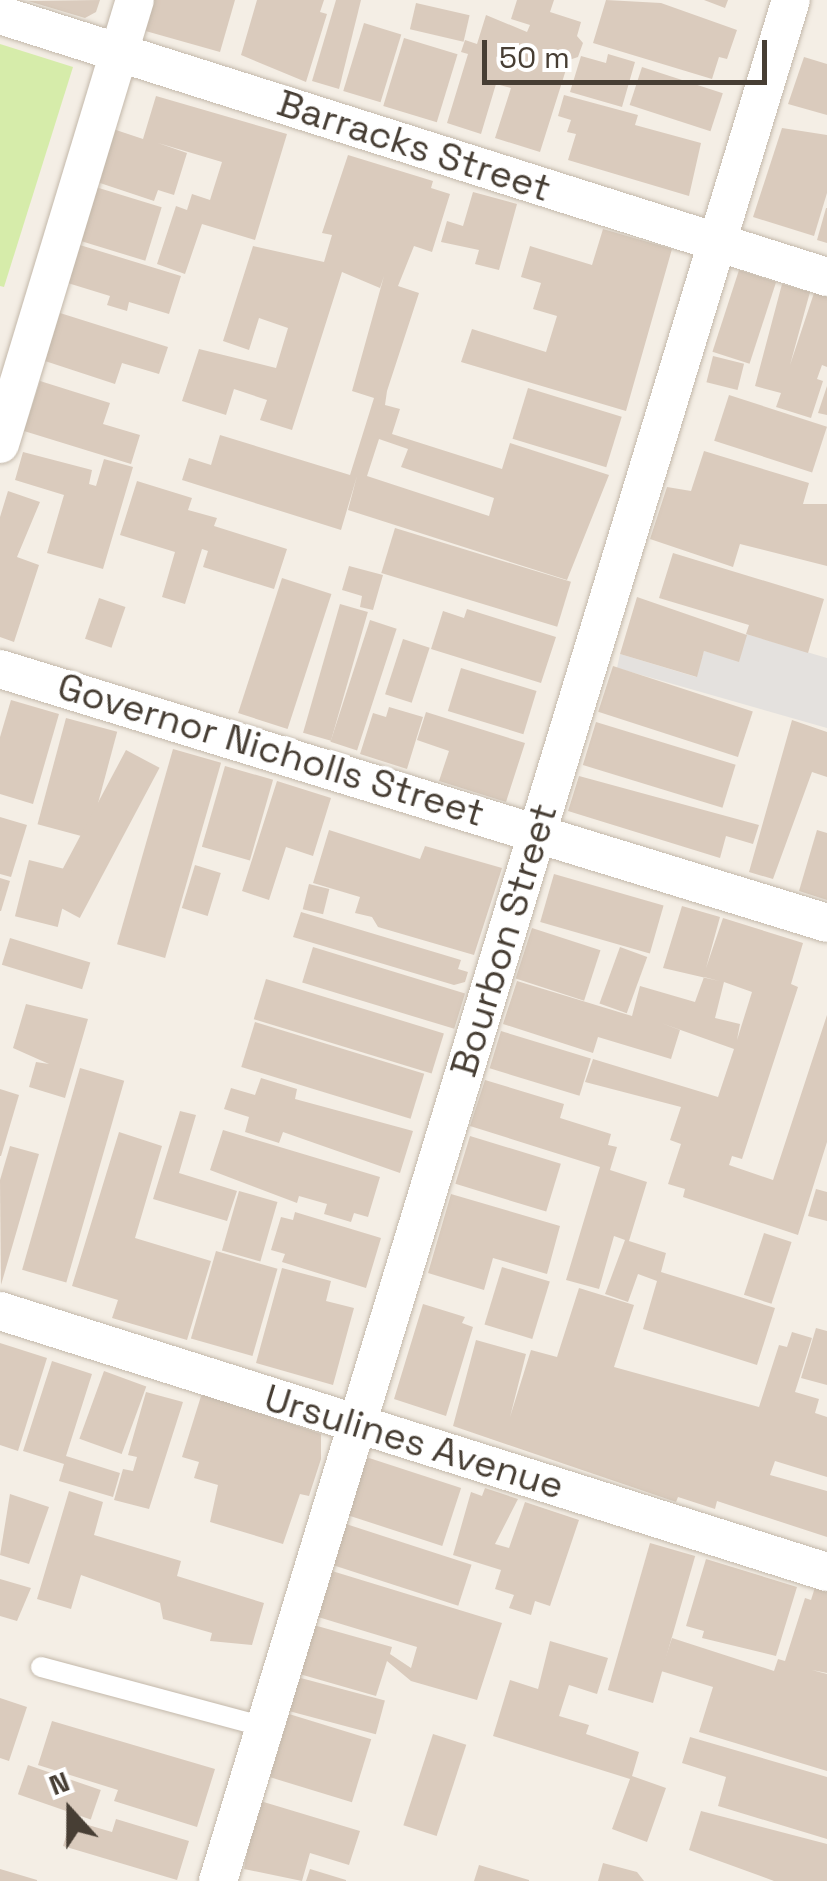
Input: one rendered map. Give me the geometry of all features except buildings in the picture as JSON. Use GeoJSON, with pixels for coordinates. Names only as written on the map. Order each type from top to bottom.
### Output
{"type":"FeatureCollection","features":[{"type":"Feature","properties":{"kind":"street"},"geometry":{"type":"LineString","coordinates":[[0,444],[134,0]]}},
{"type":"Feature","properties":{"kind":"street","name":"Bourbon Street"},"geometry":{"type":"LineString","coordinates":[[218,1881],[791,0]]}},
{"type":"Feature","properties":{"kind":"street","name":"Barracks Street"},"geometry":{"type":"LineString","coordinates":[[0,14],[827,277]]}},
{"type":"Feature","properties":{"kind":"street","name":"Governor Nicholls Street"},"geometry":{"type":"LineString","coordinates":[[0,669],[538,831],[827,923]]}},
{"type":"Feature","properties":{"kind":"street","name":"Ursulines Avenue"},"geometry":{"type":"LineString","coordinates":[[0,1312],[827,1572]]}},
{"type":"Feature","properties":{"kind":"lane"},"geometry":{"type":"LineString","coordinates":[[40,1667],[265,1727]]}},
{"type":"Feature","properties":{"kind":"green space"},"geometry":{"type":"Polygon","coordinates":[[[0,44],[73,67],[4,287],[0,286],[0,44]]]}},
{"type":"Feature","properties":{"kind":"shaded area"},"geometry":{"type":"Polygon","coordinates":[[[746,634],[827,658],[827,728],[617,668],[620,654],[696,677],[704,651],[739,661],[746,634]]]}}]}
